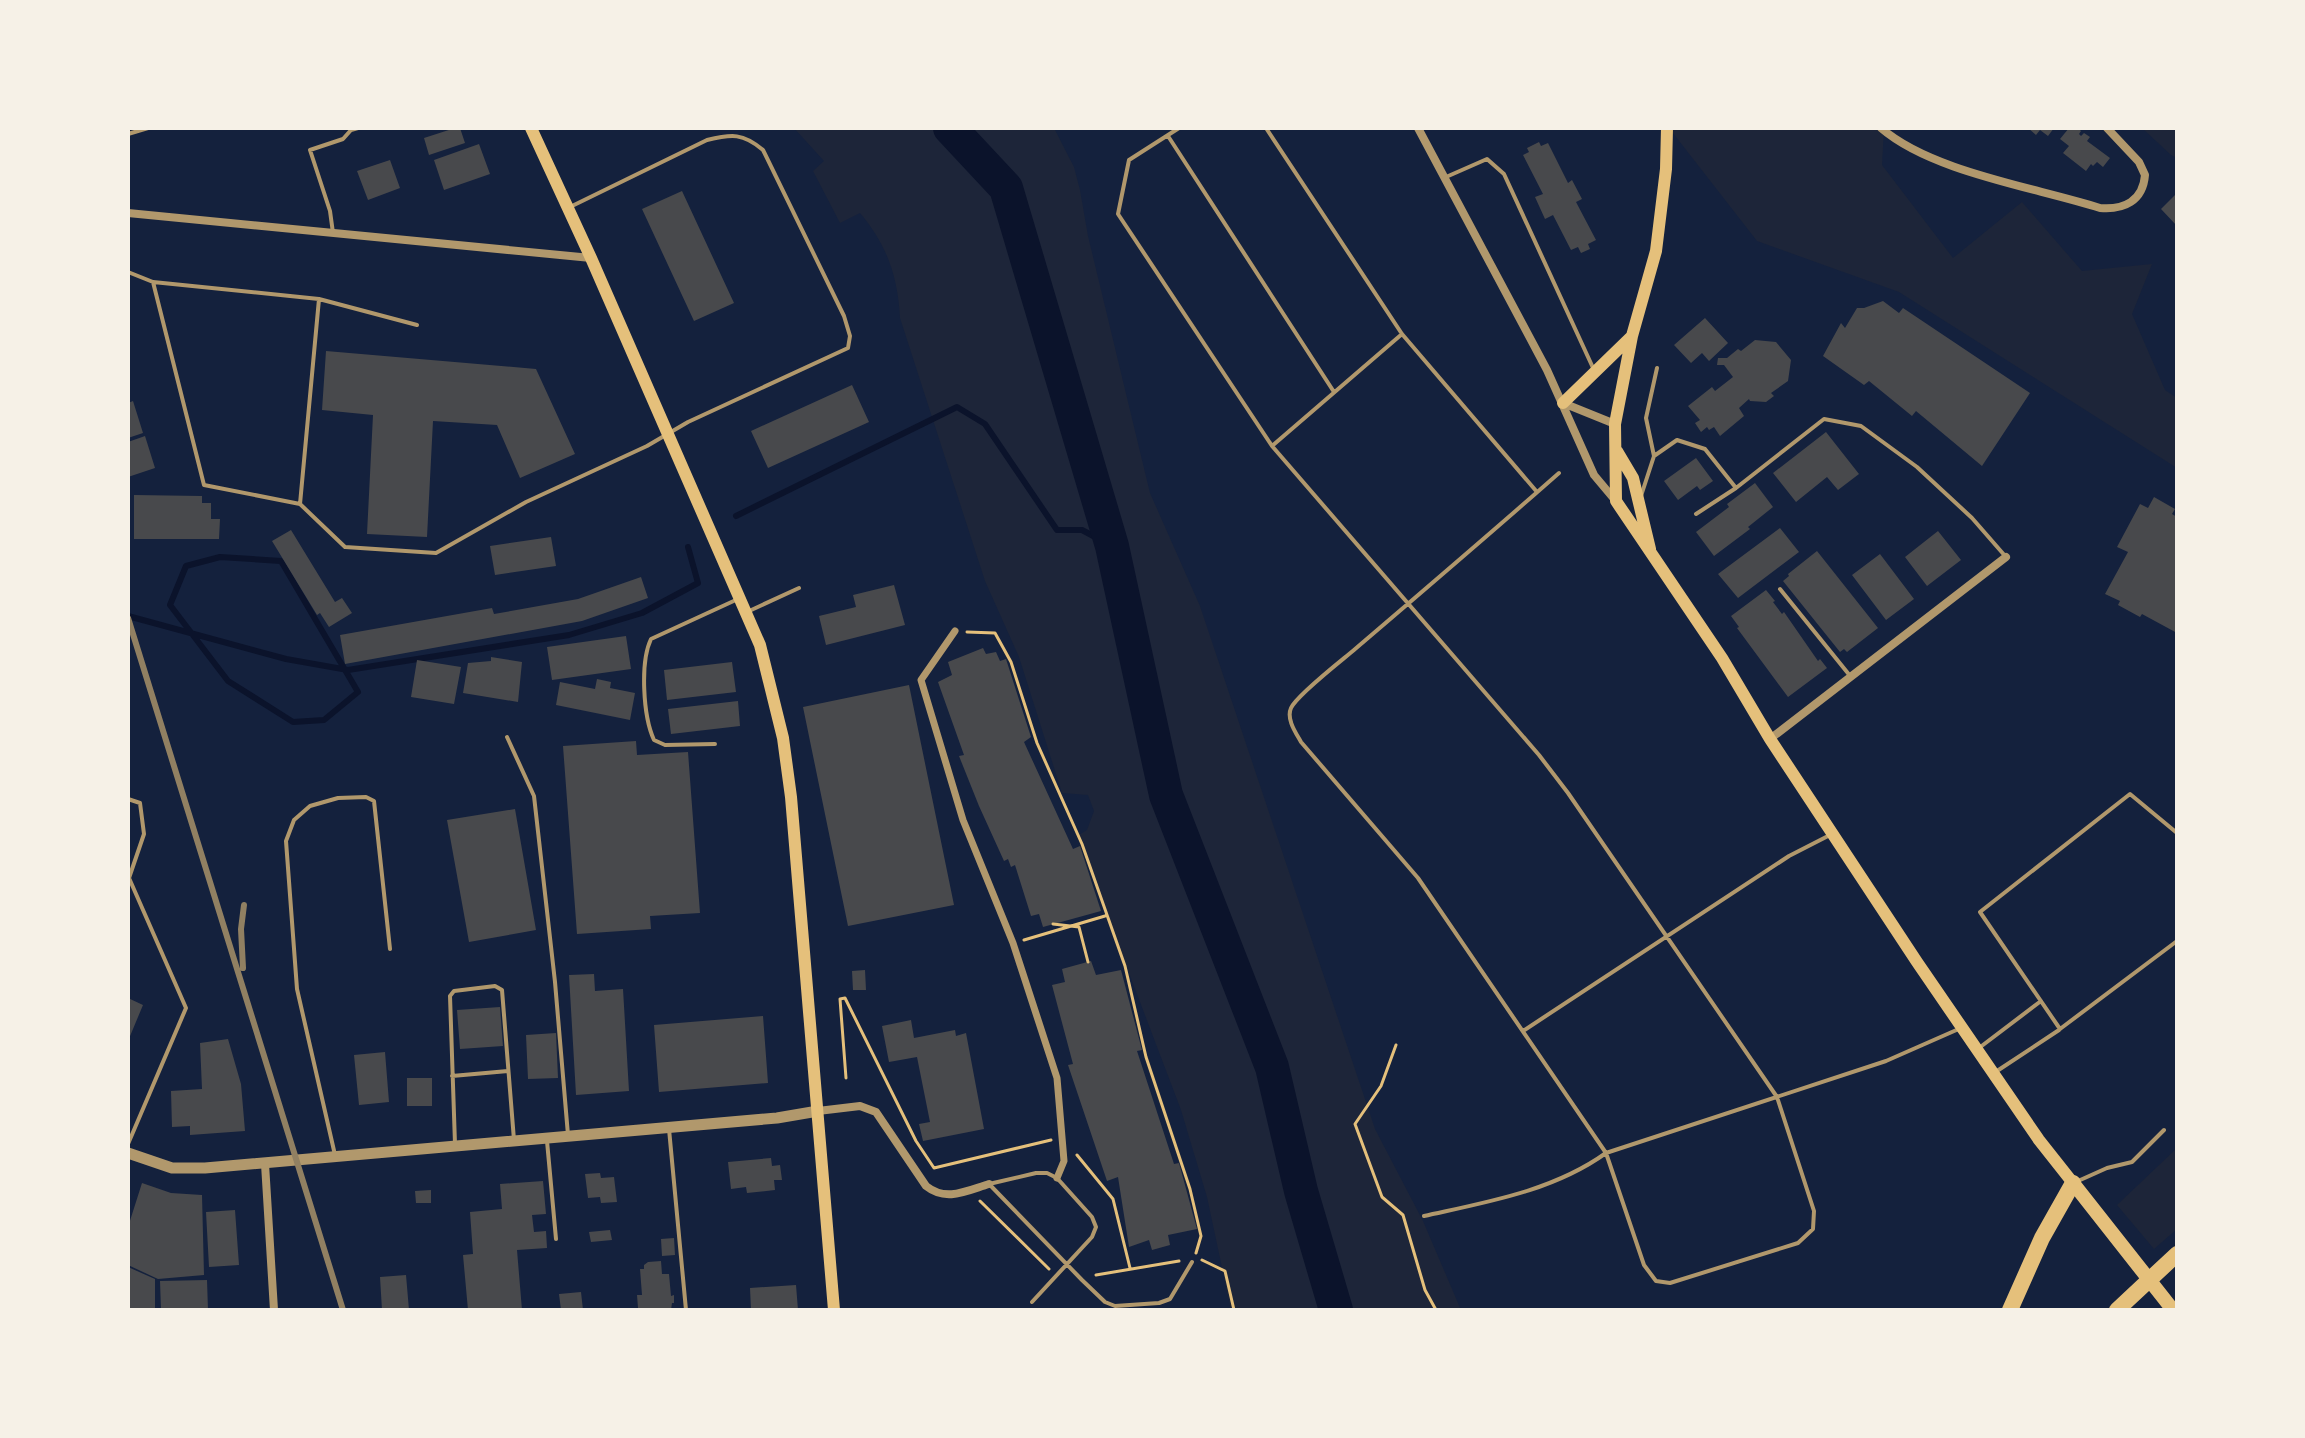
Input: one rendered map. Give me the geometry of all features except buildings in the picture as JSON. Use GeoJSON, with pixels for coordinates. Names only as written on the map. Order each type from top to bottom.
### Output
{"type":"FeatureCollection","features":[{"type":"Feature","properties":{"kind":"highway"},"geometry":{"type":"LineString","coordinates":[[2010,1310],[2035,1252],[2073,1183]]}},
{"type":"Feature","properties":{"kind":"highway"},"geometry":{"type":"LineString","coordinates":[[2117,1310],[2177,1254]]}},
{"type":"Feature","properties":{"kind":"main road"},"geometry":{"type":"LineString","coordinates":[[531,128],[760,645],[783,738],[791,797],[834,1310]]}},
{"type":"Feature","properties":{"kind":"main road"},"geometry":{"type":"LineString","coordinates":[[1667,128],[1666,169],[1656,251],[1632,336],[1615,424],[1616,501],[1722,658],[1832,834],[2039,1140],[2173,1310]]}},
{"type":"Feature","properties":{"kind":"main road"},"geometry":{"type":"LineString","coordinates":[[1563,403],[1632,336]]}},
{"type":"Feature","properties":{"kind":"main road"},"geometry":{"type":"LineString","coordinates":[[1617,451],[1633,478],[1640,498],[1652,556]]}},
{"type":"Feature","properties":{"kind":"street"},"geometry":{"type":"LineString","coordinates":[[1418,128],[1563,403],[1594,475],[1616,501]]}},
{"type":"Feature","properties":{"kind":"street"},"geometry":{"type":"LineString","coordinates":[[1881,128],[1911,148],[1940,161],[2100,208],[2118,208],[2138,197],[2145,175],[2139,162],[2107,128]]}},
{"type":"Feature","properties":{"kind":"street"},"geometry":{"type":"LineString","coordinates":[[128,213],[591,258]]}},
{"type":"Feature","properties":{"kind":"street"},"geometry":{"type":"LineString","coordinates":[[1563,403],[1615,424]]}},
{"type":"Feature","properties":{"kind":"street"},"geometry":{"type":"LineString","coordinates":[[1770,739],[2006,557]]}},
{"type":"Feature","properties":{"kind":"street"},"geometry":{"type":"LineString","coordinates":[[955,631],[921,680],[963,820],[1013,943],[1057,1078],[1064,1161],[1057,1178]]}},
{"type":"Feature","properties":{"kind":"street"},"geometry":{"type":"LineString","coordinates":[[128,1153],[172,1168],[265,1164],[777,1118],[860,1106],[876,1112],[926,1186],[934,1192],[950,1195],[989,1184]]}},
{"type":"Feature","properties":{"kind":"street"},"geometry":{"type":"LineString","coordinates":[[265,1164],[274,1310]]}},
{"type":"Feature","properties":{"kind":"lane"},"geometry":{"type":"LineString","coordinates":[[128,134],[148,128]]}},
{"type":"Feature","properties":{"kind":"lane"},"geometry":{"type":"LineString","coordinates":[[333,233],[330,211],[310,150],[343,139],[351,130],[358,128]]}},
{"type":"Feature","properties":{"kind":"lane"},"geometry":{"type":"LineString","coordinates":[[1179,128],[1129,160],[1118,214],[1272,446],[1408,604],[1554,774],[1777,1097],[1815,1216],[1809,1234],[1798,1243],[1676,1282],[1656,1281],[1644,1265],[1606,1153],[1418,878],[1301,742],[1290,720],[1291,708],[1314,684],[1408,604],[1559,473]]}},
{"type":"Feature","properties":{"kind":"lane"},"geometry":{"type":"LineString","coordinates":[[1266,128],[1402,334],[1537,492]]}},
{"type":"Feature","properties":{"kind":"lane"},"geometry":{"type":"LineString","coordinates":[[153,282],[204,485],[300,504],[345,547],[436,553],[526,502],[848,348],[850,336],[844,316],[763,150],[749,138],[728,135],[707,140],[568,208]]}},
{"type":"Feature","properties":{"kind":"lane"},"geometry":{"type":"LineString","coordinates":[[1168,135],[1334,392]]}},
{"type":"Feature","properties":{"kind":"lane"},"geometry":{"type":"LineString","coordinates":[[1444,178],[1487,159],[1504,174],[1595,373]]}},
{"type":"Feature","properties":{"kind":"lane"},"geometry":{"type":"LineString","coordinates":[[128,191],[128,213]]}},
{"type":"Feature","properties":{"kind":"lane"},"geometry":{"type":"LineString","coordinates":[[128,272],[153,282],[319,299],[417,325]]}},
{"type":"Feature","properties":{"kind":"lane"},"geometry":{"type":"LineString","coordinates":[[300,504],[319,299]]}},
{"type":"Feature","properties":{"kind":"lane"},"geometry":{"type":"LineString","coordinates":[[1272,446],[1402,334]]}},
{"type":"Feature","properties":{"kind":"lane"},"geometry":{"type":"LineString","coordinates":[[1640,498],[1654,456],[1646,418],[1657,368]]}},
{"type":"Feature","properties":{"kind":"lane"},"geometry":{"type":"LineString","coordinates":[[1696,514],[1736,488],[1824,419],[1861,426],[1917,467],[1972,518],[2006,557]]}},
{"type":"Feature","properties":{"kind":"lane"},"geometry":{"type":"LineString","coordinates":[[1654,456],[1677,440],[1705,449],[1736,488]]}},
{"type":"Feature","properties":{"kind":"lane"},"geometry":{"type":"LineString","coordinates":[[747,612],[799,588]]}},
{"type":"Feature","properties":{"kind":"lane"},"geometry":{"type":"LineString","coordinates":[[1780,589],[1851,678]]}},
{"type":"Feature","properties":{"kind":"lane"},"geometry":{"type":"LineString","coordinates":[[715,744],[665,745],[654,740],[647,711],[645,651],[651,639],[741,598]]}},
{"type":"Feature","properties":{"kind":"lane"},"geometry":{"type":"LineString","coordinates":[[507,737],[534,796],[568,1137]]}},
{"type":"Feature","properties":{"kind":"lane"},"geometry":{"type":"LineString","coordinates":[[2060,1029],[1980,912],[2130,794],[2177,833]]}},
{"type":"Feature","properties":{"kind":"lane"},"geometry":{"type":"LineString","coordinates":[[336,1158],[299,1001],[287,874],[286,841],[294,820],[310,806],[338,798],[366,797],[374,801],[390,949]]}},
{"type":"Feature","properties":{"kind":"lane"},"geometry":{"type":"LineString","coordinates":[[128,799],[140,803],[144,834],[129,878],[186,1008],[128,1144]]}},
{"type":"Feature","properties":{"kind":"lane"},"geometry":{"type":"LineString","coordinates":[[1523,1031],[1789,856],[1832,834]]}},
{"type":"Feature","properties":{"kind":"lane"},"geometry":{"type":"LineString","coordinates":[[1995,1073],[2060,1029],[2177,941]]}},
{"type":"Feature","properties":{"kind":"lane"},"geometry":{"type":"LineString","coordinates":[[455,1146],[451,993],[495,986],[502,990],[514,1142]]}},
{"type":"Feature","properties":{"kind":"lane"},"geometry":{"type":"LineString","coordinates":[[1978,1049],[2041,1001]]}},
{"type":"Feature","properties":{"kind":"lane"},"geometry":{"type":"LineString","coordinates":[[1424,1216],[1533,1190],[1589,1165],[1606,1153],[1886,1061],[1963,1028]]}},
{"type":"Feature","properties":{"kind":"lane"},"geometry":{"type":"LineString","coordinates":[[452,1076],[508,1071]]}},
{"type":"Feature","properties":{"kind":"lane"},"geometry":{"type":"LineString","coordinates":[[669,1128],[686,1310]]}},
{"type":"Feature","properties":{"kind":"lane"},"geometry":{"type":"LineString","coordinates":[[2073,1183],[2107,1168],[2132,1162],[2164,1130]]}},
{"type":"Feature","properties":{"kind":"lane"},"geometry":{"type":"LineString","coordinates":[[547,1139],[556,1239]]}},
{"type":"Feature","properties":{"kind":"lane"},"geometry":{"type":"LineString","coordinates":[[989,1184],[1047,1173],[1057,1178],[1092,1217],[1096,1227],[1092,1237],[1032,1302]]}},
{"type":"Feature","properties":{"kind":"lane"},"geometry":{"type":"LineString","coordinates":[[989,1184],[1067,1266],[1105,1302],[1115,1306],[1159,1303],[1170,1299],[1192,1262]]}},
{"type":"Feature","properties":{"kind":"path"},"geometry":{"type":"LineString","coordinates":[[955,631],[995,633],[1011,662],[1037,743],[1082,844],[1125,966],[1146,1057],[1190,1189],[1201,1236],[1195,1256],[1225,1271],[1234,1310]]}},
{"type":"Feature","properties":{"kind":"path"},"geometry":{"type":"LineString","coordinates":[[1013,943],[1107,916]]}},
{"type":"Feature","properties":{"kind":"path"},"geometry":{"type":"LineString","coordinates":[[1053,924],[1079,927],[1088,962]]}},
{"type":"Feature","properties":{"kind":"path"},"geometry":{"type":"LineString","coordinates":[[846,1078],[840,999],[845,998],[916,1141],[934,1168]]}},
{"type":"Feature","properties":{"kind":"path"},"geometry":{"type":"LineString","coordinates":[[1396,1045],[1381,1086],[1355,1124],[1382,1197],[1403,1215],[1425,1290],[1436,1310]]}},
{"type":"Feature","properties":{"kind":"shaded area"},"geometry":{"type":"Polygon","coordinates":[[[794,128],[1054,128],[1074,167],[1150,493],[1200,606],[1375,1129],[1423,1221],[1461,1310],[1231,1310],[1207,1197],[1181,1110],[1077,836],[1087,830],[1094,811],[1088,795],[1062,793],[1019,657],[985,581],[900,318],[894,275],[884,249],[860,213],[840,223],[813,171],[824,161],[794,128]]]}},
{"type":"Feature","properties":{"kind":"shaded area"},"geometry":{"type":"Polygon","coordinates":[[[1669,128],[1884,128],[1882,165],[1953,258],[2022,202],[2082,271],[2152,264],[2132,314],[2165,390],[2177,398],[2177,468],[1899,292],[1757,241],[1669,128]]]}},
{"type":"Feature","properties":{"kind":"shaded area"},"geometry":{"type":"Polygon","coordinates":[[[2142,128],[2177,128],[2177,158],[2171,155],[2142,128]]]}},
{"type":"Feature","properties":{"kind":"shaded area"},"geometry":{"type":"Polygon","coordinates":[[[2177,1148],[2177,1229],[2154,1249],[2117,1205],[2177,1148]]]}},
{"type":"Feature","properties":{"kind":"waterway"},"geometry":{"type":"LineString","coordinates":[[950,128],[1006,188],[1112,546],[1166,795],[1272,1067],[1301,1191],[1336,1310]]}},
{"type":"Feature","properties":{"kind":"waterway"},"geometry":{"type":"LineString","coordinates":[[736,516],[957,407],[985,424],[1057,530],[1082,530],[1112,546]]}},
{"type":"Feature","properties":{"kind":"waterway"},"geometry":{"type":"LineString","coordinates":[[128,616],[286,659],[348,670],[569,635],[642,613],[698,583],[688,547]]}},
{"type":"Feature","properties":{"kind":"waterway"},"geometry":{"type":"LineString","coordinates":[[220,557],[281,561],[358,692],[324,720],[293,722],[228,681],[170,605],[186,566],[220,557]]}},
{"type":"Feature","properties":{"kind":"railway"},"geometry":{"type":"LineString","coordinates":[[128,618],[343,1310]]}},
{"type":"Feature","properties":{"kind":"railway"},"geometry":{"type":"LineString","coordinates":[[243,968],[241,929],[244,905]]}}]}
